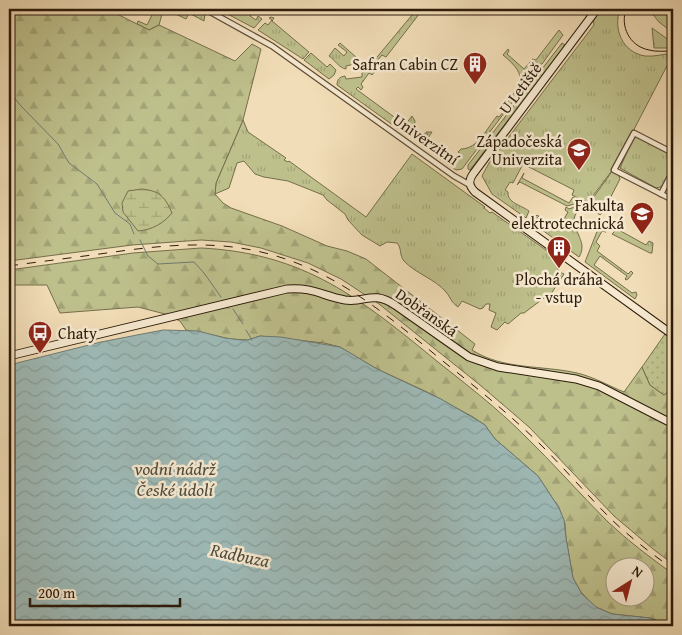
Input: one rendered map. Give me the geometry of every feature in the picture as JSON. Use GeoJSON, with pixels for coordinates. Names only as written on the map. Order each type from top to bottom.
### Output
{"type":"FeatureCollection","features":[{"type":"Feature","properties":{"kind":"street","name":"Univerzitní"},"geometry":{"type":"LineString","coordinates":[[205,9],[272,46],[454,176],[470,185],[475,192],[673,336]]}},
{"type":"Feature","properties":{"kind":"street","name":"U Letiště"},"geometry":{"type":"LineString","coordinates":[[470,185],[472,174],[597,9]]}},
{"type":"Feature","properties":{"kind":"street"},"geometry":{"type":"LineString","coordinates":[[637,9],[649,9]]}},
{"type":"Feature","properties":{"kind":"street"},"geometry":{"type":"LineString","coordinates":[[673,153],[634,133],[614,170],[673,200]]}},
{"type":"Feature","properties":{"kind":"street"},"geometry":{"type":"LineString","coordinates":[[661,194],[673,171]]}},
{"type":"Feature","properties":{"kind":"street","name":"Dobřanská"},"geometry":{"type":"LineString","coordinates":[[9,356],[287,289],[309,289],[343,299],[374,296],[382,298],[395,305],[469,357],[498,367],[576,379],[599,386],[673,424]]}},
{"type":"Feature","properties":{"kind":"green space"},"geometry":{"type":"Polygon","coordinates":[[[9,9],[107,9],[149,30],[159,25],[235,61],[252,44],[261,49],[243,120],[216,183],[215,194],[223,203],[231,208],[282,226],[327,246],[347,251],[366,259],[475,344],[472,350],[484,356],[510,364],[577,373],[624,392],[642,367],[650,385],[664,395],[673,388],[673,564],[614,516],[529,427],[480,385],[379,304],[341,279],[308,263],[261,248],[231,242],[201,240],[132,245],[9,261],[9,9]]]}},
{"type":"Feature","properties":{"kind":"green space"},"geometry":{"type":"Polygon","coordinates":[[[151,9],[165,9],[161,13],[159,25],[149,30],[137,24],[138,21],[147,25],[154,11],[151,9]]]}},
{"type":"Feature","properties":{"kind":"green space"},"geometry":{"type":"Polygon","coordinates":[[[165,9],[198,9],[205,14],[204,21],[189,13],[186,19],[165,9]]]}},
{"type":"Feature","properties":{"kind":"green space"},"geometry":{"type":"Polygon","coordinates":[[[218,9],[235,9],[240,11],[243,9],[242,12],[248,15],[250,12],[250,16],[256,20],[258,16],[262,19],[254,28],[218,9]]]}},
{"type":"Feature","properties":{"kind":"green space"},"geometry":{"type":"Polygon","coordinates":[[[417,9],[423,9],[386,57],[382,55],[377,61],[380,65],[372,75],[369,73],[361,84],[363,87],[361,90],[358,87],[356,89],[405,125],[412,116],[415,121],[414,129],[409,133],[404,133],[337,85],[337,83],[343,76],[346,79],[362,77],[362,73],[417,9]]]}},
{"type":"Feature","properties":{"kind":"green space"},"geometry":{"type":"Polygon","coordinates":[[[601,9],[620,9],[618,17],[619,32],[621,39],[630,50],[645,56],[673,53],[673,64],[669,62],[614,168],[589,201],[584,201],[572,195],[574,190],[523,164],[513,183],[510,182],[505,190],[512,201],[529,211],[526,218],[492,194],[482,176],[489,163],[594,25],[593,19],[601,9]]]}},
{"type":"Feature","properties":{"kind":"green space"},"geometry":{"type":"Polygon","coordinates":[[[662,9],[673,12],[673,33],[659,22],[651,12],[662,9]]]}},
{"type":"Feature","properties":{"kind":"green space"},"geometry":{"type":"Polygon","coordinates":[[[269,18],[274,18],[272,21],[309,52],[303,59],[258,30],[265,23],[268,25],[272,20],[269,18]]]}},
{"type":"Feature","properties":{"kind":"green space"},"geometry":{"type":"Polygon","coordinates":[[[652,28],[673,43],[673,48],[654,48],[652,28]]]}},
{"type":"Feature","properties":{"kind":"green space"},"geometry":{"type":"Polygon","coordinates":[[[559,30],[563,35],[542,64],[532,59],[536,60],[559,30]]]}},
{"type":"Feature","properties":{"kind":"green space"},"geometry":{"type":"Polygon","coordinates":[[[340,43],[364,64],[360,67],[359,63],[346,66],[346,69],[339,66],[329,56],[335,48],[344,56],[347,52],[338,45],[340,43]]]}},
{"type":"Feature","properties":{"kind":"green space"},"geometry":{"type":"Polygon","coordinates":[[[562,43],[565,45],[470,170],[468,169],[468,165],[562,43]]]}},
{"type":"Feature","properties":{"kind":"green space"},"geometry":{"type":"Polygon","coordinates":[[[508,49],[507,54],[524,69],[531,61],[538,68],[462,169],[456,170],[420,144],[419,138],[425,133],[428,135],[426,132],[432,132],[426,141],[454,161],[461,154],[458,152],[461,149],[472,146],[477,142],[497,116],[499,117],[504,111],[502,109],[518,87],[520,81],[517,70],[503,55],[508,49]]]}},
{"type":"Feature","properties":{"kind":"green space"},"geometry":{"type":"Polygon","coordinates":[[[311,53],[327,67],[330,64],[336,70],[334,75],[329,79],[304,60],[311,53]]]}},
{"type":"Feature","properties":{"kind":"green space"},"geometry":{"type":"Polygon","coordinates":[[[243,120],[248,132],[286,158],[284,160],[289,161],[366,217],[412,154],[485,207],[490,213],[492,212],[556,257],[559,272],[564,274],[547,300],[544,298],[508,324],[505,322],[497,330],[491,327],[496,313],[489,310],[490,304],[486,304],[480,309],[462,301],[458,307],[441,287],[404,261],[397,243],[387,242],[380,246],[362,235],[345,214],[323,195],[288,181],[255,174],[244,161],[237,163],[229,188],[215,194],[216,183],[243,120]]]}},
{"type":"Feature","properties":{"kind":"green space"},"geometry":{"type":"Polygon","coordinates":[[[635,134],[673,154],[673,166],[661,187],[656,188],[620,168],[635,134]]]}},
{"type":"Feature","properties":{"kind":"green space"},"geometry":{"type":"Polygon","coordinates":[[[613,170],[618,173],[620,179],[605,208],[591,201],[613,170]]]}},
{"type":"Feature","properties":{"kind":"green space"},"geometry":{"type":"Polygon","coordinates":[[[524,173],[522,178],[569,203],[573,197],[582,202],[567,206],[520,182],[517,185],[524,173]]]}},
{"type":"Feature","properties":{"kind":"green space"},"geometry":{"type":"Polygon","coordinates":[[[142,189],[158,193],[167,203],[172,213],[157,225],[138,231],[123,212],[122,203],[128,191],[142,189]]]}},
{"type":"Feature","properties":{"kind":"green space"},"geometry":{"type":"Polygon","coordinates":[[[588,202],[604,210],[600,215],[591,209],[584,209],[578,211],[575,215],[575,224],[582,246],[579,257],[530,221],[534,216],[539,216],[537,219],[555,228],[557,225],[560,226],[568,212],[565,210],[566,207],[569,209],[588,202]]]}},
{"type":"Feature","properties":{"kind":"green space"},"geometry":{"type":"Polygon","coordinates":[[[604,222],[606,224],[601,230],[606,232],[602,231],[596,242],[600,246],[597,251],[628,274],[631,271],[633,273],[626,280],[627,276],[600,256],[594,265],[632,293],[636,292],[635,299],[585,262],[600,224],[604,222]]]}},
{"type":"Feature","properties":{"kind":"green space"},"geometry":{"type":"Polygon","coordinates":[[[617,229],[646,245],[649,241],[653,243],[652,253],[612,234],[617,229]]]}},
{"type":"Feature","properties":{"kind":"green space"},"geometry":{"type":"Polygon","coordinates":[[[201,248],[238,252],[271,259],[330,283],[383,318],[493,406],[535,446],[608,522],[652,558],[604,558],[604,608],[654,608],[654,560],[673,574],[673,626],[650,618],[612,614],[596,607],[589,601],[573,578],[565,524],[559,508],[538,476],[495,439],[485,425],[427,392],[377,369],[340,347],[324,343],[260,336],[248,340],[230,339],[186,330],[180,321],[165,314],[138,307],[60,313],[47,285],[15,285],[9,290],[9,270],[133,253],[201,248]]]}},
{"type":"Feature","properties":{"kind":"green space"},"geometry":{"type":"Polygon","coordinates":[[[665,334],[673,340],[673,388],[664,395],[650,385],[642,367],[665,334]]]}},
{"type":"Feature","properties":{"kind":"water","name":"vodní nádrž České údolí"},"geometry":{"type":"Polygon","coordinates":[[[163,330],[198,331],[241,340],[260,336],[281,337],[340,347],[377,369],[441,399],[485,425],[495,439],[538,476],[559,508],[564,520],[573,578],[582,594],[596,607],[612,614],[650,618],[672,626],[9,626],[9,365],[101,342],[163,330]]]}},
{"type":"Feature","properties":{"kind":"waterway"},"geometry":{"type":"LineString","coordinates":[[9,91],[58,144],[69,163],[97,184],[115,213],[130,224],[134,234]]}},
{"type":"Feature","properties":{"kind":"waterway"},"geometry":{"type":"LineString","coordinates":[[140,240],[148,256],[158,264],[194,262],[221,297]]}},
{"type":"Feature","properties":{"kind":"waterway"},"geometry":{"type":"LineString","coordinates":[[233,309],[243,324]]}},
{"type":"Feature","properties":{"kind":"waterway"},"geometry":{"type":"LineString","coordinates":[[246,330],[252,340]]}},
{"type":"Feature","properties":{"kind":"tram line"},"geometry":{"type":"LineString","coordinates":[[626,9],[624,22],[631,40],[642,48],[652,51],[673,51]]}},
{"type":"Feature","properties":{"kind":"railway"},"geometry":{"type":"LineString","coordinates":[[9,266],[155,247],[209,245],[256,251],[287,259],[316,271],[368,302],[493,401],[539,443],[612,520],[673,569]]}},
{"type":"Feature","properties":{"kind":"place","name":"Safran Cabin CZ"},"geometry":{"type":"Point","coordinates":[475,85]}},
{"type":"Feature","properties":{"kind":"place","name":"Západočeská Univerzita"},"geometry":{"type":"Point","coordinates":[579,171]}},
{"type":"Feature","properties":{"kind":"place","name":"Fakulta elektrotechnická"},"geometry":{"type":"Point","coordinates":[642,235]}},
{"type":"Feature","properties":{"kind":"place","name":"Plochá dráha - vstup"},"geometry":{"type":"Point","coordinates":[559,269]}},
{"type":"Feature","properties":{"kind":"place","name":"Chaty"},"geometry":{"type":"Point","coordinates":[40,354]}},
{"type":"Feature","properties":{"kind":"water label","name":"Radbuza"},"geometry":{"type":"Point","coordinates":[240,555]}}]}
